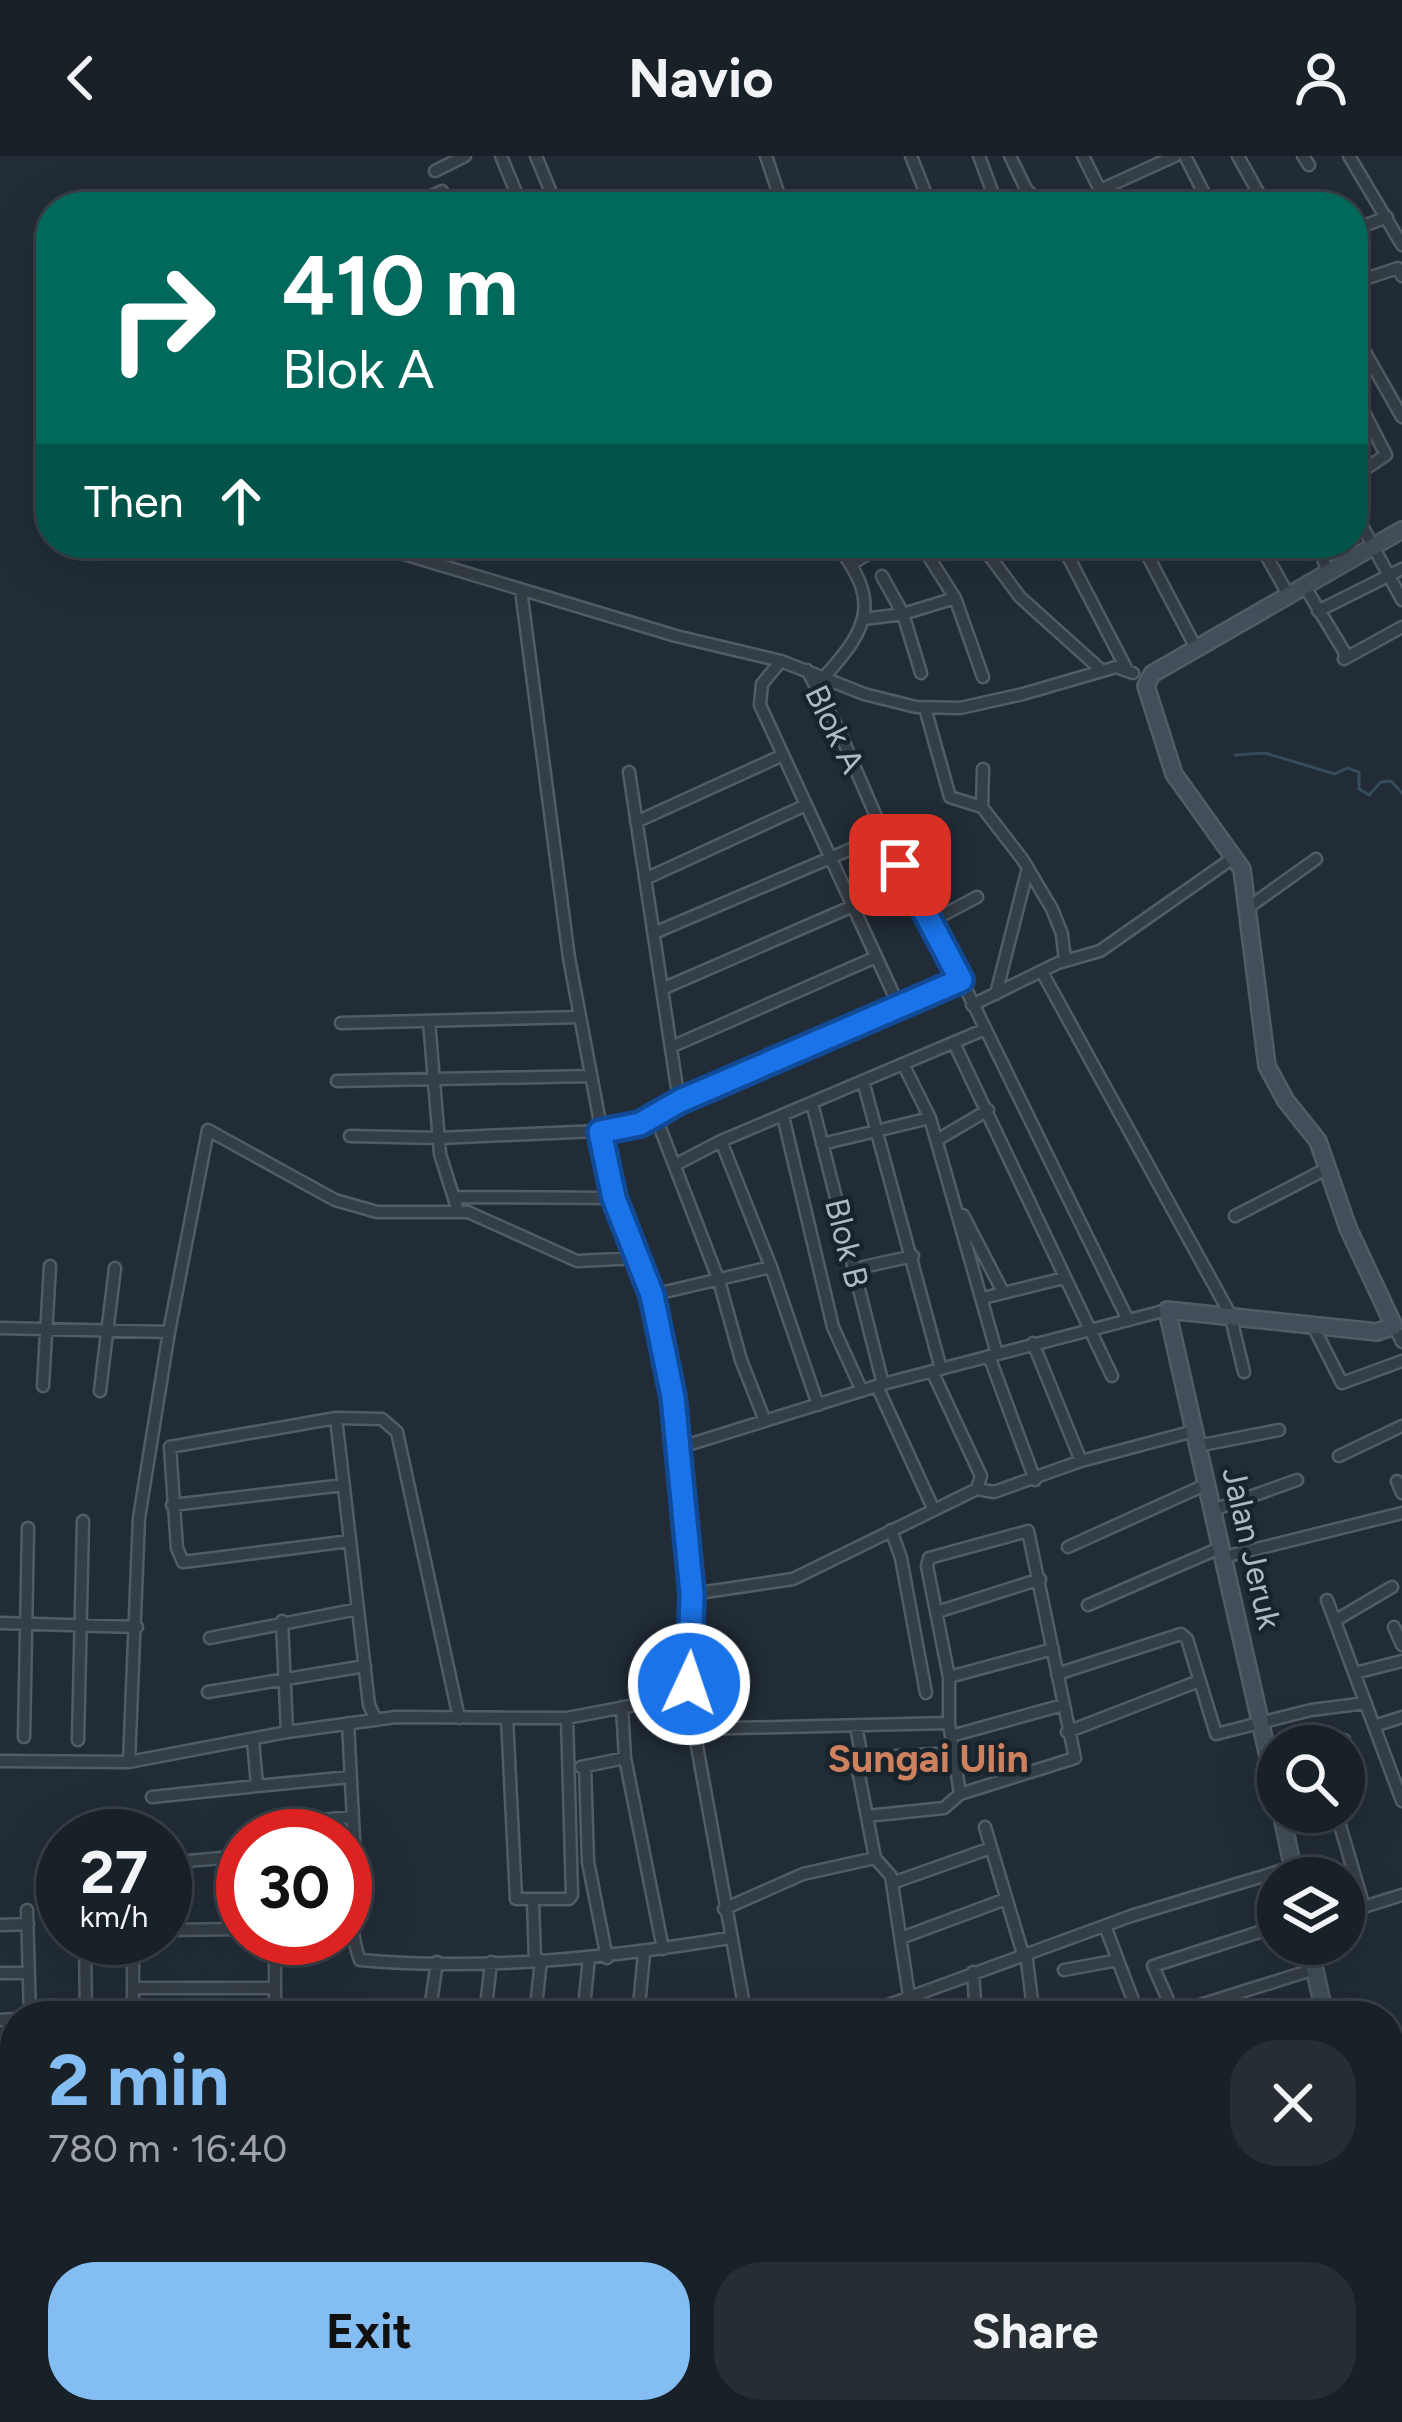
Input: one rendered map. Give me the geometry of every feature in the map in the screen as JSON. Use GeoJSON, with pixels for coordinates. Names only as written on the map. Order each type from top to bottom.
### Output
{"type":"FeatureCollection","features":[{"type":"Feature","properties":{"kind":"street"},"geometry":{"type":"LineString","coordinates":[[437,156],[435,171],[465,156]]}},
{"type":"Feature","properties":{"kind":"street"},"geometry":{"type":"LineString","coordinates":[[501,156],[516,192]]}},
{"type":"Feature","properties":{"kind":"street"},"geometry":{"type":"LineString","coordinates":[[536,156],[551,192]]}},
{"type":"Feature","properties":{"kind":"street"},"geometry":{"type":"LineString","coordinates":[[766,156],[778,192]]}},
{"type":"Feature","properties":{"kind":"street"},"geometry":{"type":"LineString","coordinates":[[911,156],[922,192]]}},
{"type":"Feature","properties":{"kind":"street"},"geometry":{"type":"LineString","coordinates":[[979,156],[992,192]]}},
{"type":"Feature","properties":{"kind":"street"},"geometry":{"type":"LineString","coordinates":[[1010,156],[1029,192]]}},
{"type":"Feature","properties":{"kind":"street"},"geometry":{"type":"LineString","coordinates":[[1083,156],[1100,190],[1171,157]]}},
{"type":"Feature","properties":{"kind":"street"},"geometry":{"type":"LineString","coordinates":[[1185,156],[1203,192]]}},
{"type":"Feature","properties":{"kind":"street"},"geometry":{"type":"LineString","coordinates":[[1238,156],[1258,192]]}},
{"type":"Feature","properties":{"kind":"street"},"geometry":{"type":"LineString","coordinates":[[1348,156],[1402,245]]}},
{"type":"Feature","properties":{"kind":"street"},"geometry":{"type":"LineString","coordinates":[[1368,224],[1387,217]]}},
{"type":"Feature","properties":{"kind":"street"},"geometry":{"type":"LineString","coordinates":[[1368,279],[1400,270]]}},
{"type":"Feature","properties":{"kind":"street"},"geometry":{"type":"LineString","coordinates":[[1368,365],[1400,413],[1372,425]]}},
{"type":"Feature","properties":{"kind":"street"},"geometry":{"type":"LineString","coordinates":[[1368,418],[1386,455],[1368,467]]}},
{"type":"Feature","properties":{"kind":"street"},"geometry":{"type":"LineString","coordinates":[[1368,550],[1402,530]]}},
{"type":"Feature","properties":{"kind":"street"},"geometry":{"type":"LineString","coordinates":[[1368,536],[1402,600]]}},
{"type":"Feature","properties":{"kind":"street"},"geometry":{"type":"LineString","coordinates":[[416,558],[676,636],[781,661],[864,694],[925,708],[960,708],[1100,670],[1130,670],[1069,558]]}},
{"type":"Feature","properties":{"kind":"street"},"geometry":{"type":"LineString","coordinates":[[825,676],[858,638],[864,619],[865,605],[847,558]]}},
{"type":"Feature","properties":{"kind":"street"},"geometry":{"type":"LineString","coordinates":[[852,564],[861,558]]}},
{"type":"Feature","properties":{"kind":"street"},"geometry":{"type":"LineString","coordinates":[[930,558],[955,598],[983,677]]}},
{"type":"Feature","properties":{"kind":"street"},"geometry":{"type":"LineString","coordinates":[[992,558],[1020,597],[1100,670]]}},
{"type":"Feature","properties":{"kind":"street"},"geometry":{"type":"LineString","coordinates":[[1149,558],[1197,650]]}},
{"type":"Feature","properties":{"kind":"street"},"geometry":{"type":"LineString","coordinates":[[1267,558],[1289,596]]}},
{"type":"Feature","properties":{"kind":"street"},"geometry":{"type":"LineString","coordinates":[[1322,558],[1327,571]]}},
{"type":"Feature","properties":{"kind":"street"},"geometry":{"type":"LineString","coordinates":[[1352,558],[1152,674],[1145,686],[1174,774],[1237,857],[1249,907],[1267,1066],[1286,1101],[1318,1141],[1348,1228],[1402,1342]]}},
{"type":"Feature","properties":{"kind":"street"},"geometry":{"type":"LineString","coordinates":[[1318,611],[1402,569]]}},
{"type":"Feature","properties":{"kind":"street"},"geometry":{"type":"LineString","coordinates":[[882,576],[903,614],[921,673]]}},
{"type":"Feature","properties":{"kind":"street"},"geometry":{"type":"LineString","coordinates":[[1305,587],[1344,658],[1402,627]]}},
{"type":"Feature","properties":{"kind":"street"},"geometry":{"type":"LineString","coordinates":[[521,590],[600,1132],[614,1198],[652,1295],[673,1397],[692,1594],[691,1713],[743,2001]]}},
{"type":"Feature","properties":{"kind":"street"},"geometry":{"type":"LineString","coordinates":[[864,619],[903,614],[955,598]]}},
{"type":"Feature","properties":{"kind":"street"},"geometry":{"type":"LineString","coordinates":[[781,661],[759,693],[760,705],[899,1006]]}},
{"type":"Feature","properties":{"kind":"street","name":"Blok A"},"geometry":{"type":"LineString","coordinates":[[807,670],[884,835],[961,980],[1127,1318]]}},
{"type":"Feature","properties":{"kind":"street"},"geometry":{"type":"LineString","coordinates":[[925,708],[950,797],[982,807],[1028,868],[1059,926],[1065,961]]}},
{"type":"Feature","properties":{"kind":"street"},"geometry":{"type":"LineString","coordinates":[[637,822],[783,755]]}},
{"type":"Feature","properties":{"kind":"street"},"geometry":{"type":"LineString","coordinates":[[982,807],[983,769]]}},
{"type":"Feature","properties":{"kind":"street"},"geometry":{"type":"LineString","coordinates":[[629,772],[680,1101]]}},
{"type":"Feature","properties":{"kind":"street"},"geometry":{"type":"LineString","coordinates":[[645,879],[806,805]]}},
{"type":"Feature","properties":{"kind":"street"},"geometry":{"type":"LineString","coordinates":[[654,933],[884,835]]}},
{"type":"Feature","properties":{"kind":"street"},"geometry":{"type":"LineString","coordinates":[[1249,907],[1316,859]]}},
{"type":"Feature","properties":{"kind":"street"},"geometry":{"type":"LineString","coordinates":[[972,1005],[1065,961],[1100,951],[1231,860]]}},
{"type":"Feature","properties":{"kind":"street"},"geometry":{"type":"LineString","coordinates":[[995,994],[1028,868]]}},
{"type":"Feature","properties":{"kind":"street"},"geometry":{"type":"LineString","coordinates":[[931,922],[977,897]]}},
{"type":"Feature","properties":{"kind":"street"},"geometry":{"type":"LineString","coordinates":[[662,989],[853,906]]}},
{"type":"Feature","properties":{"kind":"street"},"geometry":{"type":"LineString","coordinates":[[671,1047],[876,956]]}},
{"type":"Feature","properties":{"kind":"street"},"geometry":{"type":"LineString","coordinates":[[1042,972],[1230,1314],[1244,1372]]}},
{"type":"Feature","properties":{"kind":"street"},"geometry":{"type":"LineString","coordinates":[[350,1136],[600,1132],[640,1124],[680,1101],[961,980]]}},
{"type":"Feature","properties":{"kind":"street"},"geometry":{"type":"LineString","coordinates":[[341,1023],[580,1017]]}},
{"type":"Feature","properties":{"kind":"street"},"geometry":{"type":"LineString","coordinates":[[429,1021],[439,1138],[458,1211]]}},
{"type":"Feature","properties":{"kind":"street"},"geometry":{"type":"LineString","coordinates":[[675,1165],[983,1030]]}},
{"type":"Feature","properties":{"kind":"street"},"geometry":{"type":"LineString","coordinates":[[953,1043],[1112,1376]]}},
{"type":"Feature","properties":{"kind":"street"},"geometry":{"type":"LineString","coordinates":[[903,1064],[937,1140],[982,1298],[993,1355],[1035,1480]]}},
{"type":"Feature","properties":{"kind":"street"},"geometry":{"type":"LineString","coordinates":[[337,1081],[591,1076]]}},
{"type":"Feature","properties":{"kind":"street"},"geometry":{"type":"LineString","coordinates":[[863,1081],[913,1256],[936,1370],[981,1476],[977,1489]]}},
{"type":"Feature","properties":{"kind":"street","name":"Blok B"},"geometry":{"type":"LineString","coordinates":[[812,1103],[880,1385],[933,1508]]}},
{"type":"Feature","properties":{"kind":"street"},"geometry":{"type":"LineString","coordinates":[[937,1140],[988,1110]]}},
{"type":"Feature","properties":{"kind":"street"},"geometry":{"type":"LineString","coordinates":[[655,1115],[719,1281],[741,1360],[765,1421]]}},
{"type":"Feature","properties":{"kind":"street"},"geometry":{"type":"LineString","coordinates":[[784,1116],[833,1328],[862,1391]]}},
{"type":"Feature","properties":{"kind":"street"},"geometry":{"type":"LineString","coordinates":[[822,1144],[930,1118]]}},
{"type":"Feature","properties":{"kind":"street"},"geometry":{"type":"LineString","coordinates":[[129,1762],[140,1517],[208,1130],[334,1200],[377,1213],[458,1211],[497,1222],[566,1258],[638,1258]]}},
{"type":"Feature","properties":{"kind":"street"},"geometry":{"type":"LineString","coordinates":[[721,1141],[818,1405]]}},
{"type":"Feature","properties":{"kind":"street"},"geometry":{"type":"LineString","coordinates":[[1235,1216],[1328,1168]]}},
{"type":"Feature","properties":{"kind":"street"},"geometry":{"type":"LineString","coordinates":[[952,1193],[1003,1292]]}},
{"type":"Feature","properties":{"kind":"street"},"geometry":{"type":"LineString","coordinates":[[454,1197],[614,1198]]}},
{"type":"Feature","properties":{"kind":"street"},"geometry":{"type":"LineString","coordinates":[[854,1269],[913,1256]]}},
{"type":"Feature","properties":{"kind":"street"},"geometry":{"type":"LineString","coordinates":[[43,1386],[50,1266]]}},
{"type":"Feature","properties":{"kind":"street"},"geometry":{"type":"LineString","coordinates":[[100,1391],[115,1268]]}},
{"type":"Feature","properties":{"kind":"street"},"geometry":{"type":"LineString","coordinates":[[652,1295],[771,1268]]}},
{"type":"Feature","properties":{"kind":"street"},"geometry":{"type":"LineString","coordinates":[[982,1298],[1064,1278]]}},
{"type":"Feature","properties":{"kind":"street"},"geometry":{"type":"LineString","coordinates":[[678,1448],[880,1385],[1167,1310],[1377,1332],[1394,1326]]}},
{"type":"Feature","properties":{"kind":"street","name":"Jalan Jeruk"},"geometry":{"type":"LineString","coordinates":[[1167,1310],[1261,1724]]}},
{"type":"Feature","properties":{"kind":"street"},"geometry":{"type":"LineString","coordinates":[[1312,1324],[1342,1383],[1402,1361]]}},
{"type":"Feature","properties":{"kind":"street"},"geometry":{"type":"LineString","coordinates":[[0,1328],[169,1332]]}},
{"type":"Feature","properties":{"kind":"street"},"geometry":{"type":"LineString","coordinates":[[1033,1343],[1081,1461]]}},
{"type":"Feature","properties":{"kind":"street"},"geometry":{"type":"LineString","coordinates":[[336,1418],[369,1705],[376,1720]]}},
{"type":"Feature","properties":{"kind":"street"},"geometry":{"type":"LineString","coordinates":[[350,1541],[183,1562],[178,1556],[169,1450],[174,1444],[336,1418],[382,1419],[397,1432],[459,1718]]}},
{"type":"Feature","properties":{"kind":"street"},"geometry":{"type":"LineString","coordinates":[[1339,1456],[1402,1426]]}},
{"type":"Feature","properties":{"kind":"street"},"geometry":{"type":"LineString","coordinates":[[692,1594],[793,1579],[977,1489],[994,1492],[1081,1461],[1196,1439],[1279,1430]]}},
{"type":"Feature","properties":{"kind":"street"},"geometry":{"type":"LineString","coordinates":[[1214,1510],[1297,1480]]}},
{"type":"Feature","properties":{"kind":"street"},"geometry":{"type":"LineString","coordinates":[[1068,1547],[1207,1484]]}},
{"type":"Feature","properties":{"kind":"street"},"geometry":{"type":"LineString","coordinates":[[172,1505],[344,1485]]}},
{"type":"Feature","properties":{"kind":"street"},"geometry":{"type":"LineString","coordinates":[[1088,1605],[1223,1552],[1402,1513]]}},
{"type":"Feature","properties":{"kind":"street"},"geometry":{"type":"LineString","coordinates":[[78,1740],[82,1521]]}},
{"type":"Feature","properties":{"kind":"street"},"geometry":{"type":"LineString","coordinates":[[23,1737],[28,1528]]}},
{"type":"Feature","properties":{"kind":"street"},"geometry":{"type":"LineString","coordinates":[[891,1530],[901,1558],[926,1693]]}},
{"type":"Feature","properties":{"kind":"street"},"geometry":{"type":"LineString","coordinates":[[867,1816],[944,1808],[960,1794],[1075,1758],[1031,1537],[1023,1531],[929,1558],[927,1566],[949,1677],[950,1730],[960,1794]]}},
{"type":"Feature","properties":{"kind":"street"},"geometry":{"type":"LineString","coordinates":[[937,1612],[1040,1579]]}},
{"type":"Feature","properties":{"kind":"street"},"geometry":{"type":"LineString","coordinates":[[1336,1620],[1392,1587]]}},
{"type":"Feature","properties":{"kind":"street"},"geometry":{"type":"LineString","coordinates":[[1327,1600],[1398,1777],[1402,1802]]}},
{"type":"Feature","properties":{"kind":"street"},"geometry":{"type":"LineString","coordinates":[[211,1638],[358,1610]]}},
{"type":"Feature","properties":{"kind":"street"},"geometry":{"type":"LineString","coordinates":[[283,1622],[287,1732]]}},
{"type":"Feature","properties":{"kind":"street"},"geometry":{"type":"LineString","coordinates":[[0,1623],[137,1628]]}},
{"type":"Feature","properties":{"kind":"street"},"geometry":{"type":"LineString","coordinates":[[1394,1628],[1402,1645]]}},
{"type":"Feature","properties":{"kind":"street"},"geometry":{"type":"LineString","coordinates":[[1057,1674],[1180,1634],[1187,1639],[1216,1734],[1325,1707],[1366,1703]]}},
{"type":"Feature","properties":{"kind":"street"},"geometry":{"type":"LineString","coordinates":[[949,1677],[1052,1649]]}},
{"type":"Feature","properties":{"kind":"street"},"geometry":{"type":"LineString","coordinates":[[1355,1673],[1402,1660]]}},
{"type":"Feature","properties":{"kind":"street"},"geometry":{"type":"LineString","coordinates":[[208,1692],[365,1666]]}},
{"type":"Feature","properties":{"kind":"street"},"geometry":{"type":"LineString","coordinates":[[1067,1732],[1199,1681]]}},
{"type":"Feature","properties":{"kind":"street"},"geometry":{"type":"LineString","coordinates":[[0,1761],[129,1762],[376,1720],[567,1718],[635,1705],[691,1713]]}},
{"type":"Feature","properties":{"kind":"street"},"geometry":{"type":"LineString","coordinates":[[693,1730],[856,1726],[950,1730],[1063,1705]]}},
{"type":"Feature","properties":{"kind":"street"},"geometry":{"type":"LineString","coordinates":[[622,1707],[625,1758],[663,1949]]}},
{"type":"Feature","properties":{"kind":"street"},"geometry":{"type":"LineString","coordinates":[[1374,1726],[1402,1717]]}},
{"type":"Feature","properties":{"kind":"street"},"geometry":{"type":"LineString","coordinates":[[507,1718],[516,1899],[532,1901],[571,1898],[567,1718]]}},
{"type":"Feature","properties":{"kind":"street"},"geometry":{"type":"LineString","coordinates":[[348,1723],[352,1809]]}},
{"type":"Feature","properties":{"kind":"street"},"geometry":{"type":"LineString","coordinates":[[856,1726],[862,1758],[857,1765],[875,1858],[887,1869],[892,1883],[910,2001]]}},
{"type":"Feature","properties":{"kind":"street"},"geometry":{"type":"LineString","coordinates":[[254,1739],[257,1786]]}},
{"type":"Feature","properties":{"kind":"street"},"geometry":{"type":"LineString","coordinates":[[862,1758],[953,1753]]}},
{"type":"Feature","properties":{"kind":"street"},"geometry":{"type":"LineString","coordinates":[[567,1769],[625,1758]]}},
{"type":"Feature","properties":{"kind":"street"},"geometry":{"type":"LineString","coordinates":[[585,1766],[588,1862],[608,1958]]}},
{"type":"Feature","properties":{"kind":"street"},"geometry":{"type":"LineString","coordinates":[[152,1797],[350,1777]]}},
{"type":"Feature","properties":{"kind":"street"},"geometry":{"type":"LineString","coordinates":[[985,1826],[1024,1954],[1032,2001]]}},
{"type":"Feature","properties":{"kind":"street"},"geometry":{"type":"LineString","coordinates":[[892,1883],[992,1848]]}},
{"type":"Feature","properties":{"kind":"street"},"geometry":{"type":"LineString","coordinates":[[724,1910],[803,1874],[875,1858]]}},
{"type":"Feature","properties":{"kind":"street"},"geometry":{"type":"LineString","coordinates":[[897,2001],[1105,1926],[1257,1883]]}},
{"type":"Feature","properties":{"kind":"street"},"geometry":{"type":"LineString","coordinates":[[1365,1906],[1402,1896]]}},
{"type":"Feature","properties":{"kind":"street"},"geometry":{"type":"LineString","coordinates":[[901,1938],[1006,1899]]}},
{"type":"Feature","properties":{"kind":"street"},"geometry":{"type":"LineString","coordinates":[[532,1901],[537,2001]]}},
{"type":"Feature","properties":{"kind":"street"},"geometry":{"type":"LineString","coordinates":[[28,1910],[30,2001]]}},
{"type":"Feature","properties":{"kind":"street"},"geometry":{"type":"LineString","coordinates":[[0,1925],[28,1924]]}},
{"type":"Feature","properties":{"kind":"street"},"geometry":{"type":"LineString","coordinates":[[1105,1926],[1133,2001]]}},
{"type":"Feature","properties":{"kind":"street"},"geometry":{"type":"LineString","coordinates":[[1169,2001],[1153,1966],[1257,1932]]}},
{"type":"Feature","properties":{"kind":"street"},"geometry":{"type":"LineString","coordinates":[[372,1959],[491,1962],[608,1958],[729,1938]]}},
{"type":"Feature","properties":{"kind":"street"},"geometry":{"type":"LineString","coordinates":[[639,2001],[644,1954]]}},
{"type":"Feature","properties":{"kind":"street"},"geometry":{"type":"LineString","coordinates":[[585,2001],[589,1958]]}},
{"type":"Feature","properties":{"kind":"street"},"geometry":{"type":"LineString","coordinates":[[1064,1970],[1118,1960]]}},
{"type":"Feature","properties":{"kind":"street"},"geometry":{"type":"LineString","coordinates":[[431,2001],[437,1962]]}},
{"type":"Feature","properties":{"kind":"street"},"geometry":{"type":"LineString","coordinates":[[487,2001],[491,1962]]}},
{"type":"Feature","properties":{"kind":"street"},"geometry":{"type":"LineString","coordinates":[[86,1965],[86,2001]]}},
{"type":"Feature","properties":{"kind":"street"},"geometry":{"type":"LineString","coordinates":[[134,1965],[134,2001]]}},
{"type":"Feature","properties":{"kind":"street"},"geometry":{"type":"LineString","coordinates":[[274,1965],[274,2001]]}},
{"type":"Feature","properties":{"kind":"street"},"geometry":{"type":"LineString","coordinates":[[1314,1965],[1322,2001]]}},
{"type":"Feature","properties":{"kind":"street"},"geometry":{"type":"LineString","coordinates":[[1213,2001],[1315,1969]]}},
{"type":"Feature","properties":{"kind":"street"},"geometry":{"type":"LineString","coordinates":[[0,1973],[29,1972]]}},
{"type":"Feature","properties":{"kind":"street"},"geometry":{"type":"LineString","coordinates":[[973,1972],[975,2001]]}},
{"type":"Feature","properties":{"kind":"street"},"geometry":{"type":"LineString","coordinates":[[134,1988],[274,1988]]}},
{"type":"Feature","properties":{"kind":"waterway"},"geometry":{"type":"LineString","coordinates":[[1235,755],[1265,753],[1335,774],[1347,768],[1359,772],[1359,789],[1369,795],[1381,782],[1391,781],[1402,793]]}},
{"type":"Feature","properties":{"kind":"district","name":"Sungai Ulin"},"geometry":{"type":"Point","coordinates":[928,1758]}},
{"type":"Feature","properties":{"kind":"route"},"geometry":{"type":"LineString","coordinates":[[689,1684],[692,1594],[673,1397],[652,1295],[614,1198],[600,1132],[640,1124],[680,1101],[961,980],[900,865]]}}]}
